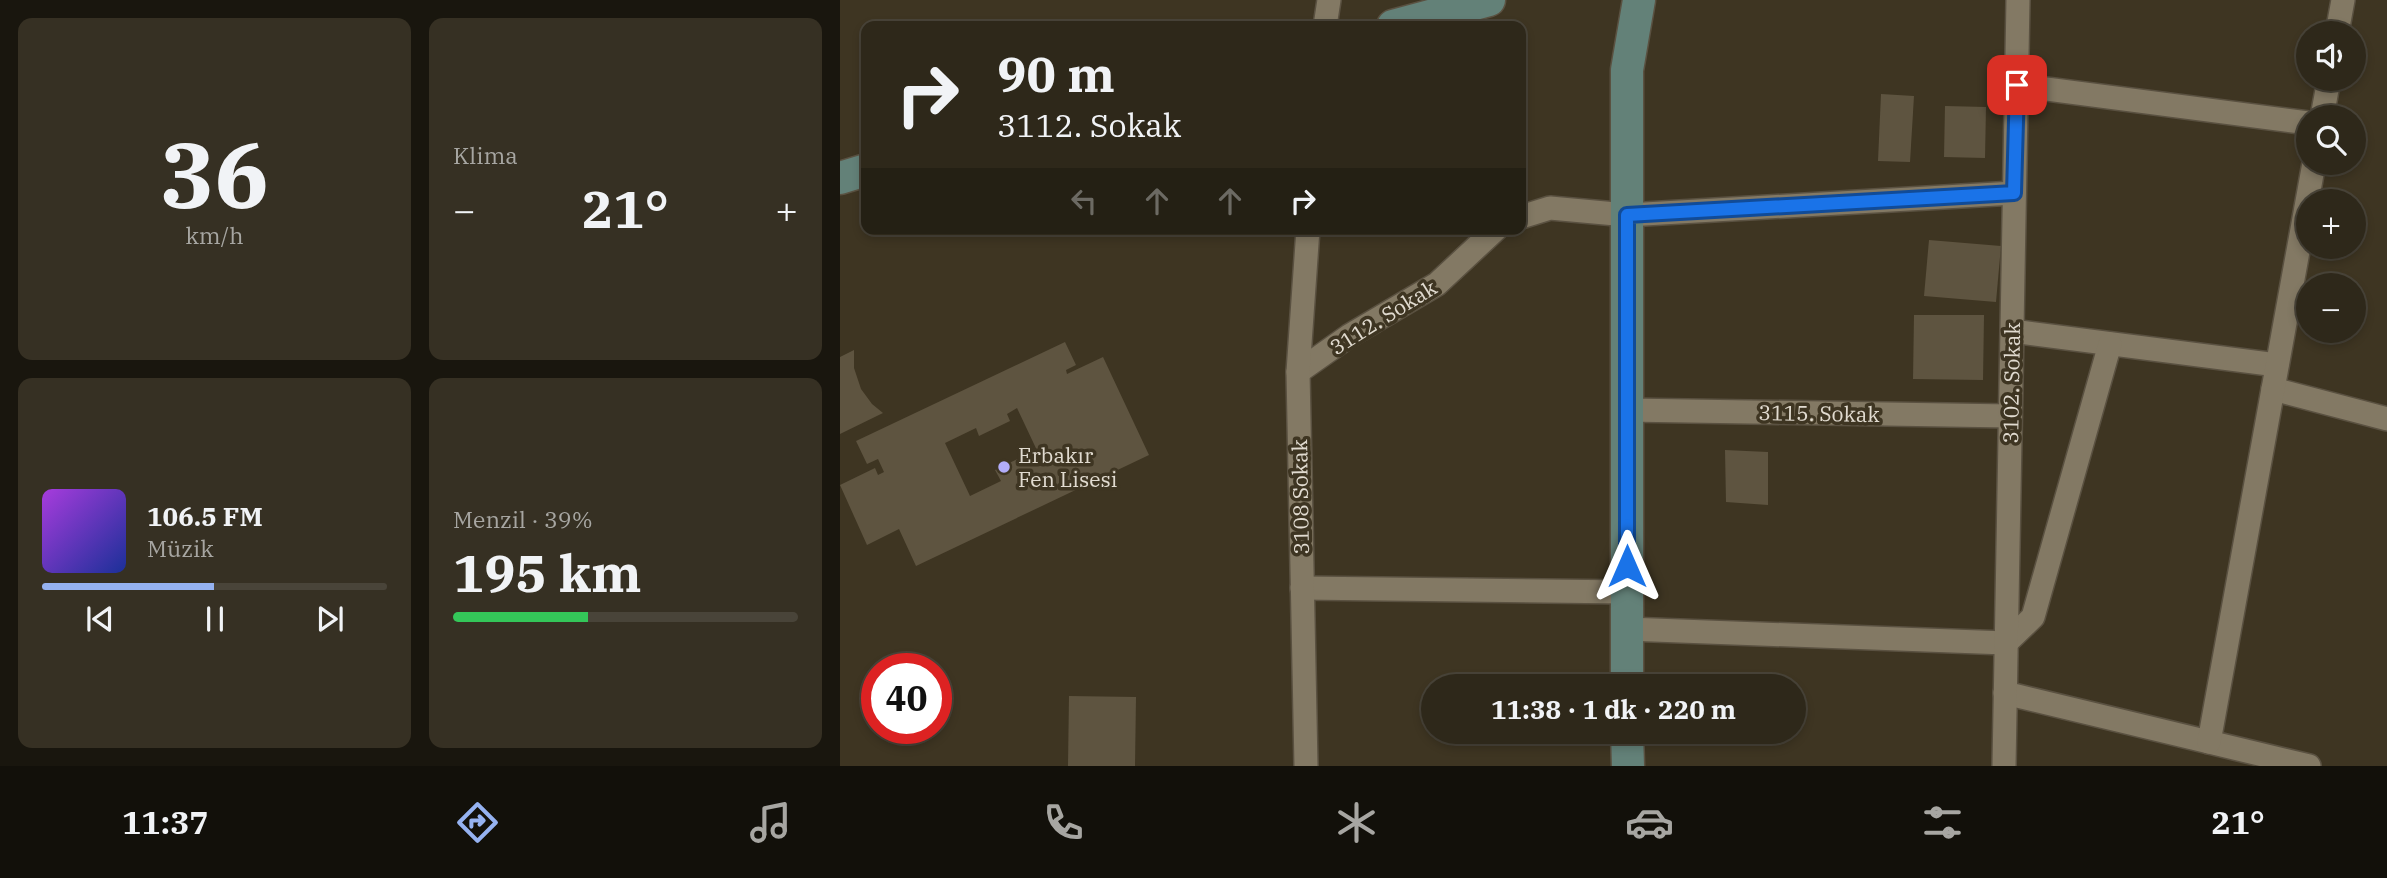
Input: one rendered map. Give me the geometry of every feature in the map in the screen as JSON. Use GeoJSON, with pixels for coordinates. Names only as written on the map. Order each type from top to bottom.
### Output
{"type":"FeatureCollection","features":[{"type":"Feature","properties":{"kind":"street"},"geometry":{"type":"LineString","coordinates":[[1326,21],[1329,0]]}},
{"type":"Feature","properties":{"kind":"street"},"geometry":{"type":"LineString","coordinates":[[1411,21],[1489,0]]}},
{"type":"Feature","properties":{"kind":"street"},"geometry":{"type":"LineString","coordinates":[[1627,674],[1627,70],[1639,0]]}},
{"type":"Feature","properties":{"kind":"street","name":"3102. Sokak"},"geometry":{"type":"LineString","coordinates":[[2004,766],[2018,0]]}},
{"type":"Feature","properties":{"kind":"street"},"geometry":{"type":"LineString","coordinates":[[2339,21],[2343,0]]}},
{"type":"Feature","properties":{"kind":"street"},"geometry":{"type":"LineString","coordinates":[[2017,85],[2296,121]]}},
{"type":"Feature","properties":{"kind":"street"},"geometry":{"type":"LineString","coordinates":[[840,178],[861,172]]}},
{"type":"Feature","properties":{"kind":"street"},"geometry":{"type":"LineString","coordinates":[[2209,742],[2312,175]]}},
{"type":"Feature","properties":{"kind":"street"},"geometry":{"type":"LineString","coordinates":[[1526,215],[1550,208],[1627,215],[2014,193]]}},
{"type":"Feature","properties":{"kind":"street","name":"3108 Sokak"},"geometry":{"type":"LineString","coordinates":[[1306,766],[1298,372],[1308,235]]}},
{"type":"Feature","properties":{"kind":"street","name":"3112. Sokak"},"geometry":{"type":"LineString","coordinates":[[1298,372],[1349,336],[1437,285],[1490,235]]}},
{"type":"Feature","properties":{"kind":"street"},"geometry":{"type":"LineString","coordinates":[[2012,331],[2277,365]]}},
{"type":"Feature","properties":{"kind":"street"},"geometry":{"type":"LineString","coordinates":[[1627,629],[2006,643],[2033,617],[2110,344]]}},
{"type":"Feature","properties":{"kind":"street"},"geometry":{"type":"LineString","coordinates":[[2273,389],[2387,419]]}},
{"type":"Feature","properties":{"kind":"street","name":"3115. Sokak"},"geometry":{"type":"LineString","coordinates":[[1627,410],[2010,416]]}},
{"type":"Feature","properties":{"kind":"street"},"geometry":{"type":"LineString","coordinates":[[1302,588],[1627,592]]}},
{"type":"Feature","properties":{"kind":"street"},"geometry":{"type":"LineString","coordinates":[[2005,693],[2309,766]]}},
{"type":"Feature","properties":{"kind":"street"},"geometry":{"type":"LineString","coordinates":[[1627,744],[1628,766]]}},
{"type":"Feature","properties":{"kind":"building"},"geometry":{"type":"Polygon","coordinates":[[[1881,94],[1914,96],[1910,162],[1878,161],[1881,94]]]}},
{"type":"Feature","properties":{"kind":"building"},"geometry":{"type":"Polygon","coordinates":[[[1945,106],[1986,107],[1985,158],[1944,157],[1945,106]]]}},
{"type":"Feature","properties":{"kind":"building"},"geometry":{"type":"Polygon","coordinates":[[[1929,240],[2001,246],[1996,302],[1924,296],[1929,240]]]}},
{"type":"Feature","properties":{"kind":"building"},"geometry":{"type":"Polygon","coordinates":[[[1914,315],[1984,315],[1983,380],[1913,379],[1914,315]]]}},
{"type":"Feature","properties":{"kind":"building"},"geometry":{"type":"Polygon","coordinates":[[[1065,342],[1076,365],[1066,370],[1067,374],[1103,357],[1149,455],[916,566],[899,529],[867,545],[840,485],[875,468],[878,475],[884,472],[878,459],[867,464],[856,441],[1065,342]],[[1017,408],[1007,414],[1010,421],[979,436],[976,428],[945,443],[970,496],[1001,481],[995,470],[1026,455],[1032,466],[1042,461],[1017,408]]]}},
{"type":"Feature","properties":{"kind":"building"},"geometry":{"type":"Polygon","coordinates":[[[854,350],[854,368],[861,389],[883,413],[840,434],[840,357],[854,350]]]}},
{"type":"Feature","properties":{"kind":"building"},"geometry":{"type":"Polygon","coordinates":[[[1725,450],[1768,452],[1768,505],[1726,502],[1725,450]]]}},
{"type":"Feature","properties":{"kind":"building"},"geometry":{"type":"Polygon","coordinates":[[[1069,696],[1136,697],[1135,766],[1068,766],[1069,696]]]}},
{"type":"Feature","properties":{"kind":"place","name":"Erbakır Fen Lisesi"},"geometry":{"type":"Point","coordinates":[1004,467]}},
{"type":"Feature","properties":{"kind":"route"},"geometry":{"type":"LineString","coordinates":[[1627,566],[1627,215],[2014,193],[2017,85]]}}]}
